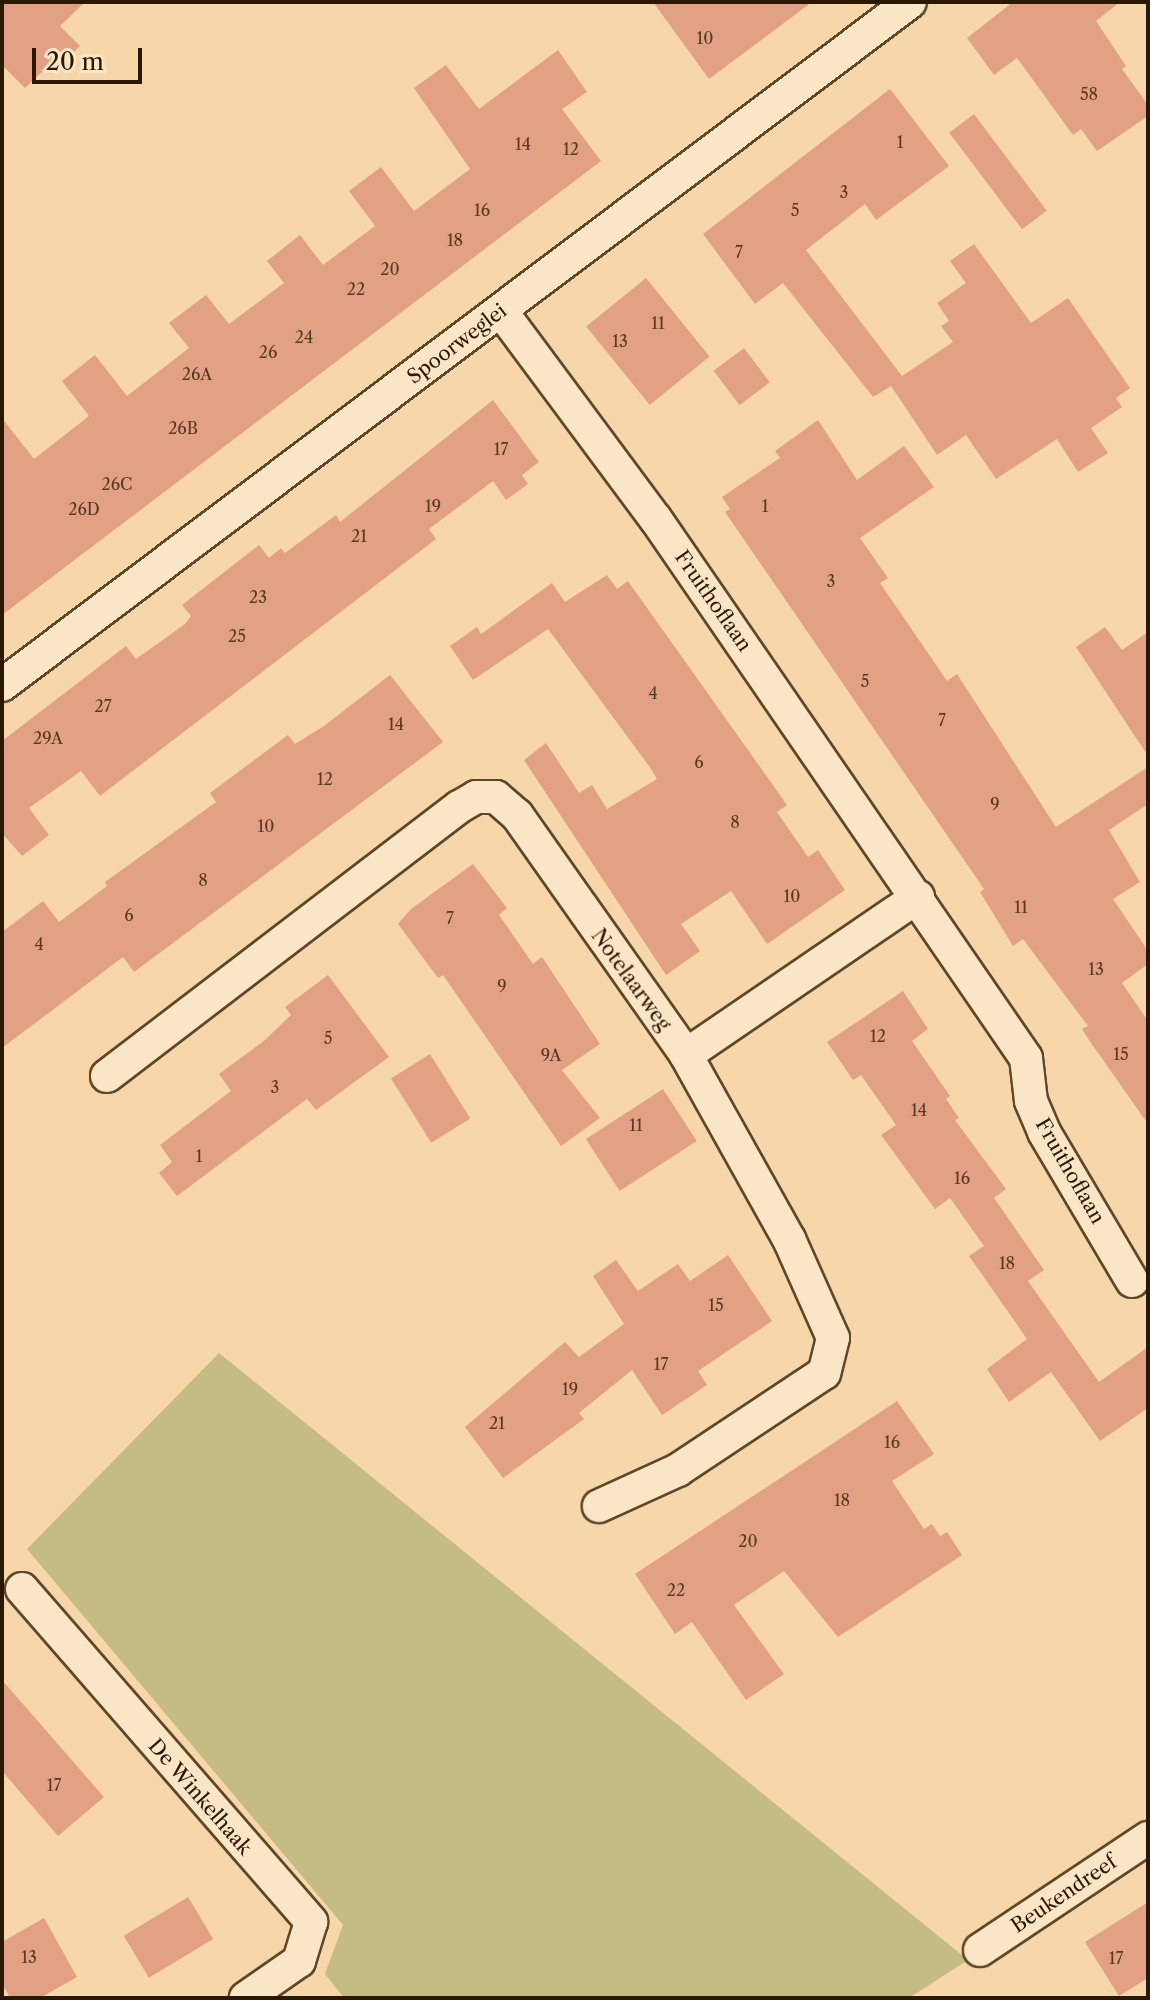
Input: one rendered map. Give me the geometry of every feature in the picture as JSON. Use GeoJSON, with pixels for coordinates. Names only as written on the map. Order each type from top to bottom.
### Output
{"type":"FeatureCollection","features":[{"type":"Feature","properties":{"kind":"street","name":"Spoorweglei"},"geometry":{"type":"LineString","coordinates":[[2,685],[910,2]]}},
{"type":"Feature","properties":{"kind":"street","name":"Fruithoflaan"},"geometry":{"type":"LineString","coordinates":[[501,311],[655,518],[1026,1058],[1031,1101],[1044,1132],[1132,1281]]}},
{"type":"Feature","properties":{"kind":"street","name":"Notelaarweg"},"geometry":{"type":"LineString","coordinates":[[107,1076],[476,797],[496,797],[517,815],[686,1055],[789,1239],[833,1338],[831,1360],[824,1373],[678,1470],[599,1506]]}},
{"type":"Feature","properties":{"kind":"street"},"geometry":{"type":"LineString","coordinates":[[686,1055],[918,897]]}},
{"type":"Feature","properties":{"kind":"street","name":"De Winkelhaak"},"geometry":{"type":"LineString","coordinates":[[22,1589],[311,1922],[299,1961],[246,1998]]}},
{"type":"Feature","properties":{"kind":"street","name":"Beukendreef"},"geometry":{"type":"LineString","coordinates":[[980,1950],[1148,1838]]}},
{"type":"Feature","properties":{"kind":"shaded area"},"geometry":{"type":"Polygon","coordinates":[[[219,1353],[968,1960],[909,1998],[344,1998],[325,1974],[343,1925],[27,1549],[219,1353]]]}},
{"type":"Feature","properties":{"kind":"building"},"geometry":{"type":"Polygon","coordinates":[[[2,2],[85,2],[60,26],[80,46],[51,74],[45,69],[25,88],[2,65],[2,2]]]}},
{"type":"Feature","properties":{"kind":"building"},"geometry":{"type":"Polygon","coordinates":[[[653,2],[812,2],[709,79],[653,2]]]}},
{"type":"Feature","properties":{"kind":"building"},"geometry":{"type":"Polygon","coordinates":[[[1013,2],[1120,2],[1096,21],[1126,66],[1122,69],[1148,105],[1148,116],[1097,151],[1081,129],[1073,135],[1017,58],[994,75],[967,38],[1013,2]]]}},
{"type":"Feature","properties":{"kind":"building"},"geometry":{"type":"Polygon","coordinates":[[[558,50],[587,92],[562,109],[601,161],[2,615],[2,418],[34,459],[89,416],[62,381],[95,355],[127,396],[189,348],[169,323],[206,295],[229,324],[284,283],[267,261],[300,235],[323,265],[375,226],[349,191],[381,167],[414,211],[470,169],[414,88],[446,65],[479,109],[558,50]]]}},
{"type":"Feature","properties":{"kind":"building"},"geometry":{"type":"Polygon","coordinates":[[[890,89],[949,166],[876,220],[865,204],[806,250],[902,376],[953,342],[941,326],[949,321],[937,303],[966,283],[950,261],[974,244],[1031,323],[1068,298],[1130,388],[1116,398],[1122,407],[1091,428],[1108,453],[1078,472],[1057,439],[996,479],[966,435],[937,455],[891,386],[873,397],[783,283],[755,304],[703,234],[890,89]]]}},
{"type":"Feature","properties":{"kind":"building"},"geometry":{"type":"Polygon","coordinates":[[[974,114],[1047,211],[1022,229],[949,133],[974,114]]]}},
{"type":"Feature","properties":{"kind":"building"},"geometry":{"type":"Polygon","coordinates":[[[646,278],[710,356],[650,405],[586,326],[646,278]]]}},
{"type":"Feature","properties":{"kind":"building"},"geometry":{"type":"Polygon","coordinates":[[[744,348],[770,382],[740,405],[714,371],[744,348]]]}},
{"type":"Feature","properties":{"kind":"building"},"geometry":{"type":"Polygon","coordinates":[[[493,400],[539,462],[522,475],[528,484],[506,500],[493,481],[429,529],[436,539],[100,796],[81,771],[29,808],[49,835],[22,856],[2,833],[2,741],[126,646],[136,659],[185,624],[191,616],[182,605],[259,545],[269,558],[281,548],[285,553],[336,515],[340,522],[493,400]]]}},
{"type":"Feature","properties":{"kind":"building"},"geometry":{"type":"Polygon","coordinates":[[[818,420],[857,480],[904,446],[934,487],[860,538],[888,578],[880,583],[947,681],[957,674],[1056,827],[1148,767],[1148,804],[1109,830],[1140,882],[1113,899],[1148,951],[1148,964],[1122,983],[1148,1021],[1148,1124],[1082,1029],[1088,1026],[1023,939],[1013,946],[980,892],[984,889],[725,512],[730,509],[722,497],[780,458],[775,451],[818,420]]]}},
{"type":"Feature","properties":{"kind":"building"},"geometry":{"type":"Polygon","coordinates":[[[607,575],[617,589],[628,581],[787,805],[777,812],[808,857],[818,850],[845,890],[767,944],[731,891],[681,924],[700,951],[666,975],[524,760],[546,743],[579,793],[592,785],[607,809],[657,779],[649,766],[548,629],[473,680],[450,646],[477,627],[481,634],[552,583],[565,602],[607,575]]]}},
{"type":"Feature","properties":{"kind":"building"},"geometry":{"type":"Polygon","coordinates":[[[1105,627],[1122,650],[1148,632],[1148,756],[1076,647],[1105,627]]]}},
{"type":"Feature","properties":{"kind":"building"},"geometry":{"type":"Polygon","coordinates":[[[390,675],[443,742],[134,972],[123,957],[2,1048],[2,932],[43,901],[59,922],[107,886],[105,882],[216,802],[210,793],[288,735],[295,744],[324,726],[390,675]]]}},
{"type":"Feature","properties":{"kind":"building"},"geometry":{"type":"Polygon","coordinates":[[[473,864],[507,908],[499,915],[533,964],[542,957],[600,1044],[562,1070],[600,1118],[561,1146],[443,975],[438,978],[398,924],[411,909],[473,864]]]}},
{"type":"Feature","properties":{"kind":"building"},"geometry":{"type":"Polygon","coordinates":[[[328,975],[389,1057],[316,1110],[307,1099],[177,1196],[159,1173],[172,1162],[160,1145],[231,1091],[219,1074],[265,1040],[291,1015],[285,1007],[328,975]]]}},
{"type":"Feature","properties":{"kind":"building"},"geometry":{"type":"Polygon","coordinates":[[[903,991],[928,1029],[912,1041],[950,1096],[946,1099],[959,1118],[955,1120],[1006,1189],[994,1198],[1044,1270],[1028,1281],[1099,1382],[1148,1347],[1148,1408],[1100,1441],[1051,1372],[1009,1402],[987,1369],[1027,1339],[969,1256],[984,1246],[950,1198],[935,1209],[881,1135],[896,1125],[861,1075],[853,1080],[827,1042],[903,991]]]}},
{"type":"Feature","properties":{"kind":"building"},"geometry":{"type":"Polygon","coordinates":[[[430,1054],[470,1118],[431,1143],[391,1078],[430,1054]]]}},
{"type":"Feature","properties":{"kind":"building"},"geometry":{"type":"Polygon","coordinates":[[[663,1089],[697,1141],[620,1191],[586,1139],[663,1089]]]}},
{"type":"Feature","properties":{"kind":"building"},"geometry":{"type":"Polygon","coordinates":[[[728,1255],[772,1321],[698,1371],[707,1385],[662,1415],[632,1370],[579,1413],[584,1419],[503,1478],[465,1427],[565,1342],[579,1357],[624,1324],[593,1276],[616,1260],[638,1291],[678,1264],[690,1281],[728,1255]]]}},
{"type":"Feature","properties":{"kind":"building"},"geometry":{"type":"Polygon","coordinates":[[[897,1401],[934,1454],[892,1481],[924,1529],[932,1524],[940,1536],[947,1532],[962,1555],[838,1637],[784,1571],[734,1605],[784,1674],[746,1700],[692,1622],[675,1634],[635,1574],[897,1401]]]}},
{"type":"Feature","properties":{"kind":"building"},"geometry":{"type":"Polygon","coordinates":[[[2,1680],[104,1797],[58,1836],[2,1771],[2,1680]]]}},
{"type":"Feature","properties":{"kind":"building"},"geometry":{"type":"Polygon","coordinates":[[[188,1897],[213,1939],[149,1978],[124,1936],[188,1897]]]}},
{"type":"Feature","properties":{"kind":"building"},"geometry":{"type":"Polygon","coordinates":[[[1148,1902],[1148,1978],[1119,1996],[1085,1942],[1148,1902]]]}},
{"type":"Feature","properties":{"kind":"building"},"geometry":{"type":"Polygon","coordinates":[[[44,1918],[77,1977],[40,1998],[10,1998],[2,1983],[2,1942],[44,1918]]]}}]}
